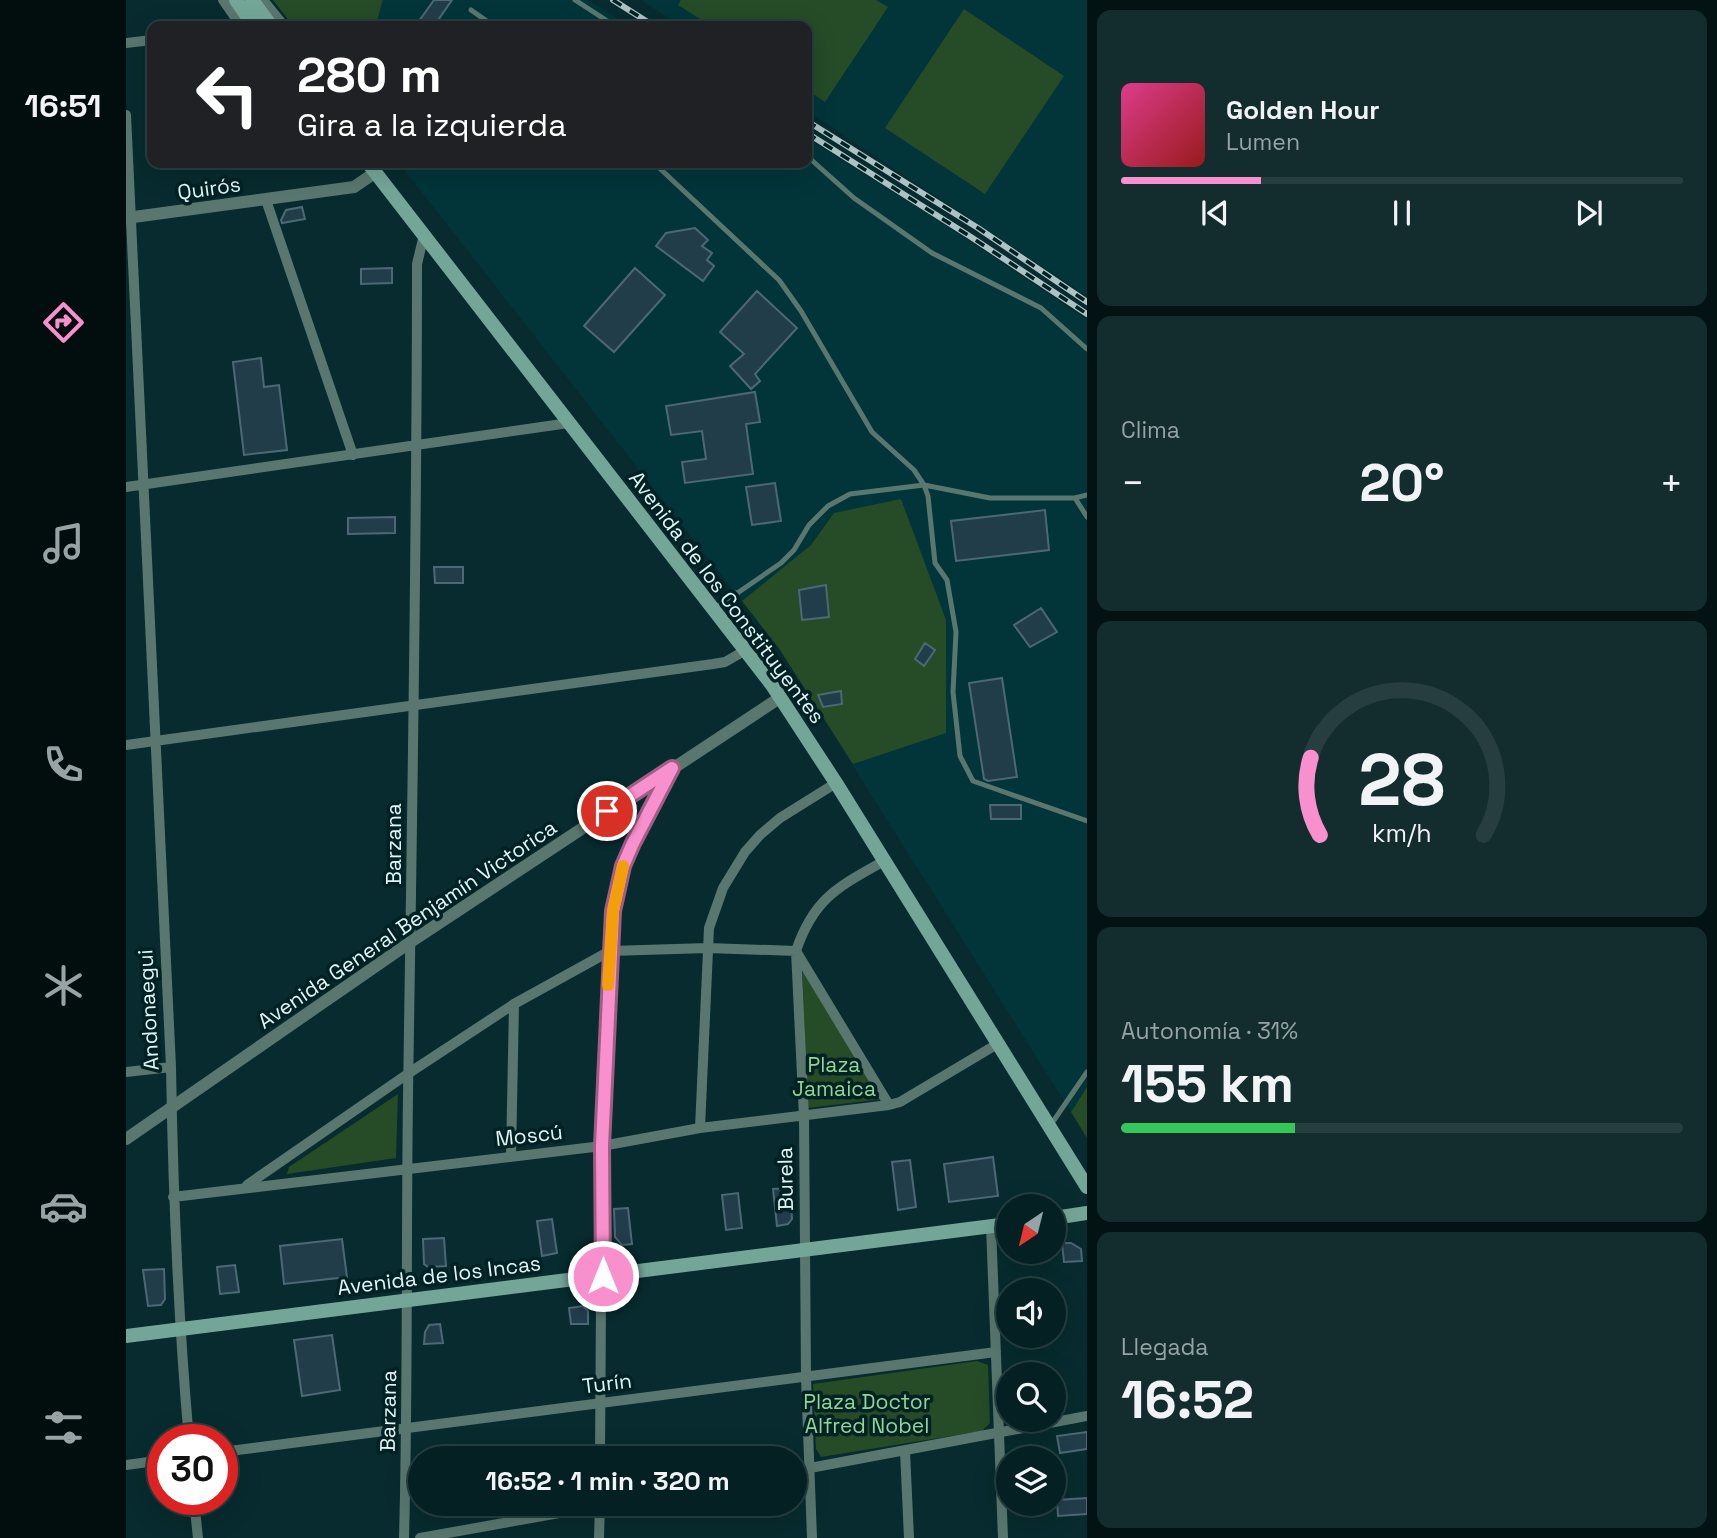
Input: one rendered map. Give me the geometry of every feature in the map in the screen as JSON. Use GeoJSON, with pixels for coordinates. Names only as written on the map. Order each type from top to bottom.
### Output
{"type":"FeatureCollection","features":[{"type":"Feature","properties":{"kind":"main road"},"geometry":{"type":"LineString","coordinates":[[236,0],[251,21]]}},
{"type":"Feature","properties":{"kind":"main road"},"geometry":{"type":"LineString","coordinates":[[252,0],[267,21]]}},
{"type":"Feature","properties":{"kind":"main road","name":"Avenida de los Constituyentes"},"geometry":{"type":"LineString","coordinates":[[372,168],[780,697],[1087,1187]]}},
{"type":"Feature","properties":{"kind":"main road"},"geometry":{"type":"LineString","coordinates":[[1066,1216],[1087,1213]]}},
{"type":"Feature","properties":{"kind":"main road","name":"Avenida de los Incas"},"geometry":{"type":"LineString","coordinates":[[126,1336],[996,1225]]}},
{"type":"Feature","properties":{"kind":"street"},"geometry":{"type":"LineString","coordinates":[[223,0],[238,21]]}},
{"type":"Feature","properties":{"kind":"street"},"geometry":{"type":"LineString","coordinates":[[263,0],[280,21]]}},
{"type":"Feature","properties":{"kind":"street"},"geometry":{"type":"LineString","coordinates":[[126,43],[147,41]]}},
{"type":"Feature","properties":{"kind":"street","name":"Andonaegui"},"geometry":{"type":"LineString","coordinates":[[126,115],[171,1067],[179,1330],[187,1424]]}},
{"type":"Feature","properties":{"kind":"street","name":"Quirós"},"geometry":{"type":"LineString","coordinates":[[129,218],[354,187],[372,168]]}},
{"type":"Feature","properties":{"kind":"street"},"geometry":{"type":"LineString","coordinates":[[266,200],[353,454]]}},
{"type":"Feature","properties":{"kind":"street","name":"Barzana"},"geometry":{"type":"LineString","coordinates":[[404,1538],[417,445],[416,264],[424,235]]}},
{"type":"Feature","properties":{"kind":"street"},"geometry":{"type":"LineString","coordinates":[[126,487],[569,423]]}},
{"type":"Feature","properties":{"kind":"street"},"geometry":{"type":"LineString","coordinates":[[715,610],[736,594]]}},
{"type":"Feature","properties":{"kind":"street"},"geometry":{"type":"LineString","coordinates":[[126,745],[713,664],[725,662],[746,650]]}},
{"type":"Feature","properties":{"kind":"street","name":"Avenida General Benjamín Victorica"},"geometry":{"type":"LineString","coordinates":[[126,1139],[412,941],[780,697]]}},
{"type":"Feature","properties":{"kind":"street"},"geometry":{"type":"LineString","coordinates":[[600,1446],[602,1146],[613,911],[623,866],[672,768]]}},
{"type":"Feature","properties":{"kind":"street"},"geometry":{"type":"LineString","coordinates":[[700,1128],[709,928],[715,908],[723,888],[745,852],[780,818],[836,783]]}},
{"type":"Feature","properties":{"kind":"street","name":"Burela"},"geometry":{"type":"LineString","coordinates":[[812,1538],[806,1377],[803,1117],[796,951],[803,932],[824,900],[836,889],[884,861]]}},
{"type":"Feature","properties":{"kind":"street"},"geometry":{"type":"LineString","coordinates":[[244,1187],[408,1073],[514,1004],[610,951],[708,948],[796,951],[889,1105]]}},
{"type":"Feature","properties":{"kind":"street"},"geometry":{"type":"LineString","coordinates":[[511,1156],[514,1004]]}},
{"type":"Feature","properties":{"kind":"street","name":"Moscú"},"geometry":{"type":"LineString","coordinates":[[173,1196],[602,1146],[700,1128],[889,1105],[900,1102],[999,1043]]}},
{"type":"Feature","properties":{"kind":"street"},"geometry":{"type":"LineString","coordinates":[[126,1072],[171,1067]]}},
{"type":"Feature","properties":{"kind":"street"},"geometry":{"type":"LineString","coordinates":[[991,1226],[996,1362]]}},
{"type":"Feature","properties":{"kind":"street","name":"Turín"},"geometry":{"type":"LineString","coordinates":[[238,1450],[996,1352]]}},
{"type":"Feature","properties":{"kind":"street"},"geometry":{"type":"LineString","coordinates":[[1066,1420],[1087,1416]]}},
{"type":"Feature","properties":{"kind":"street"},"geometry":{"type":"LineString","coordinates":[[807,1469],[999,1432],[1003,1538]]}},
{"type":"Feature","properties":{"kind":"street"},"geometry":{"type":"LineString","coordinates":[[905,1451],[909,1538]]}},
{"type":"Feature","properties":{"kind":"street"},"geometry":{"type":"LineString","coordinates":[[126,1465],[147,1462]]}},
{"type":"Feature","properties":{"kind":"street"},"geometry":{"type":"LineString","coordinates":[[196,1515],[198,1538]]}},
{"type":"Feature","properties":{"kind":"street"},"geometry":{"type":"LineString","coordinates":[[420,1538],[540,1516]]}},
{"type":"Feature","properties":{"kind":"street"},"geometry":{"type":"LineString","coordinates":[[599,1538],[600,1516]]}},
{"type":"Feature","properties":{"kind":"lane"},"geometry":{"type":"LineString","coordinates":[[575,0],[607,21]]}},
{"type":"Feature","properties":{"kind":"lane"},"geometry":{"type":"LineString","coordinates":[[471,10],[487,21]]}},
{"type":"Feature","properties":{"kind":"lane"},"geometry":{"type":"LineString","coordinates":[[812,160],[854,198],[932,253],[1041,308],[1087,349]]}},
{"type":"Feature","properties":{"kind":"lane"},"geometry":{"type":"LineString","coordinates":[[659,168],[779,280],[801,311],[872,432],[914,470],[924,485],[928,496],[935,563],[947,580],[956,632],[953,692],[960,756],[973,781],[1087,821]]}},
{"type":"Feature","properties":{"kind":"lane"},"geometry":{"type":"LineString","coordinates":[[736,594],[781,563],[794,550],[809,524],[837,499],[850,494],[924,485],[990,498],[1075,498],[1087,495]]}},
{"type":"Feature","properties":{"kind":"lane"},"geometry":{"type":"LineString","coordinates":[[1075,498],[1087,517]]}},
{"type":"Feature","properties":{"kind":"lane"},"geometry":{"type":"LineString","coordinates":[[1050,1125],[1087,1072]]}},
{"type":"Feature","properties":{"kind":"shaded area"},"geometry":{"type":"Polygon","coordinates":[[[383,0],[589,0],[621,21],[377,21],[383,0]]]}},
{"type":"Feature","properties":{"kind":"shaded area"},"geometry":{"type":"Polygon","coordinates":[[[641,0],[1087,0],[1087,296],[812,114],[812,21],[672,21],[641,0]]]}},
{"type":"Feature","properties":{"kind":"shaded area"},"geometry":{"type":"Polygon","coordinates":[[[812,141],[944,224],[1087,320],[1087,1087],[1071,1112],[780,650],[403,168],[812,168],[812,141]]]}},
{"type":"Feature","properties":{"kind":"green space"},"geometry":{"type":"Polygon","coordinates":[[[273,0],[383,0],[377,21],[289,21],[273,0]]]}},
{"type":"Feature","properties":{"kind":"green space"},"geometry":{"type":"Polygon","coordinates":[[[681,0],[876,0],[888,7],[825,102],[812,93],[812,21],[703,21],[678,5],[681,0]]]}},
{"type":"Feature","properties":{"kind":"green space"},"geometry":{"type":"Polygon","coordinates":[[[964,9],[1064,76],[985,194],[885,128],[964,9]]]}},
{"type":"Feature","properties":{"kind":"green space"},"geometry":{"type":"Polygon","coordinates":[[[901,499],[946,620],[946,733],[853,764],[780,650],[742,601],[811,545],[834,513],[901,499]]]}},
{"type":"Feature","properties":{"kind":"green space","name":"Plaza Jamaica"},"geometry":{"type":"Polygon","coordinates":[[[802,966],[883,1099],[808,1108],[802,966]]]}},
{"type":"Feature","properties":{"kind":"green space"},"geometry":{"type":"Polygon","coordinates":[[[1087,1087],[1087,1138],[1071,1112],[1087,1087]]]}},
{"type":"Feature","properties":{"kind":"green space"},"geometry":{"type":"Polygon","coordinates":[[[398,1094],[396,1158],[287,1174],[289,1167],[398,1094]]]}},
{"type":"Feature","properties":{"kind":"green space","name":"Plaza Doctor Alfred Nobel"},"geometry":{"type":"Polygon","coordinates":[[[977,1361],[988,1365],[990,1423],[982,1431],[821,1457],[816,1449],[813,1384],[977,1361]]]}},
{"type":"Feature","properties":{"kind":"building"},"geometry":{"type":"Polygon","coordinates":[[[434,0],[452,0],[437,21],[419,21],[434,0]]]}},
{"type":"Feature","properties":{"kind":"building"},"geometry":{"type":"Polygon","coordinates":[[[302,207],[305,219],[282,223],[286,210],[302,207]]]}},
{"type":"Feature","properties":{"kind":"building"},"geometry":{"type":"Polygon","coordinates":[[[695,228],[708,240],[702,246],[712,253],[707,260],[714,266],[703,281],[656,246],[666,233],[695,228]]]}},
{"type":"Feature","properties":{"kind":"building"},"geometry":{"type":"Polygon","coordinates":[[[392,268],[392,283],[361,284],[361,269],[392,268]]]}},
{"type":"Feature","properties":{"kind":"building"},"geometry":{"type":"Polygon","coordinates":[[[635,268],[665,295],[614,352],[584,326],[635,268]]]}},
{"type":"Feature","properties":{"kind":"building"},"geometry":{"type":"Polygon","coordinates":[[[757,291],[797,328],[755,374],[760,381],[751,389],[730,366],[744,354],[720,332],[757,291]]]}},
{"type":"Feature","properties":{"kind":"building"},"geometry":{"type":"Polygon","coordinates":[[[261,358],[264,387],[279,385],[287,450],[244,455],[233,362],[261,358]]]}},
{"type":"Feature","properties":{"kind":"building"},"geometry":{"type":"Polygon","coordinates":[[[755,392],[760,422],[746,424],[753,474],[685,483],[682,462],[706,459],[702,431],[671,435],[666,406],[755,392]]]}},
{"type":"Feature","properties":{"kind":"building"},"geometry":{"type":"Polygon","coordinates":[[[775,483],[781,521],[752,525],[746,487],[775,483]]]}},
{"type":"Feature","properties":{"kind":"building"},"geometry":{"type":"Polygon","coordinates":[[[1045,510],[1049,550],[956,561],[951,521],[1045,510]]]}},
{"type":"Feature","properties":{"kind":"building"},"geometry":{"type":"Polygon","coordinates":[[[395,517],[395,533],[348,534],[348,518],[395,517]]]}},
{"type":"Feature","properties":{"kind":"building"},"geometry":{"type":"Polygon","coordinates":[[[434,567],[463,567],[463,583],[435,583],[434,567]]]}},
{"type":"Feature","properties":{"kind":"building"},"geometry":{"type":"Polygon","coordinates":[[[826,585],[829,617],[802,620],[799,590],[826,585]]]}},
{"type":"Feature","properties":{"kind":"building"},"geometry":{"type":"Polygon","coordinates":[[[1041,608],[1057,632],[1030,647],[1014,625],[1041,608]]]}},
{"type":"Feature","properties":{"kind":"building"},"geometry":{"type":"Polygon","coordinates":[[[925,643],[935,650],[924,666],[915,659],[925,643]]]}},
{"type":"Feature","properties":{"kind":"building"},"geometry":{"type":"Polygon","coordinates":[[[1002,678],[1017,777],[988,781],[984,779],[969,683],[1002,678]]]}},
{"type":"Feature","properties":{"kind":"building"},"geometry":{"type":"Polygon","coordinates":[[[841,691],[842,704],[823,707],[818,695],[841,691]]]}},
{"type":"Feature","properties":{"kind":"building"},"geometry":{"type":"Polygon","coordinates":[[[990,805],[1021,805],[1021,819],[991,819],[990,805]]]}},
{"type":"Feature","properties":{"kind":"building"},"geometry":{"type":"Polygon","coordinates":[[[993,1157],[998,1194],[949,1202],[944,1164],[993,1157]]]}},
{"type":"Feature","properties":{"kind":"building"},"geometry":{"type":"Polygon","coordinates":[[[910,1160],[916,1207],[898,1210],[892,1162],[910,1160]]]}},
{"type":"Feature","properties":{"kind":"building"},"geometry":{"type":"Polygon","coordinates":[[[790,1188],[792,1219],[788,1224],[777,1226],[773,1189],[790,1188]]]}},
{"type":"Feature","properties":{"kind":"building"},"geometry":{"type":"Polygon","coordinates":[[[738,1193],[742,1228],[726,1230],[722,1195],[738,1193]]]}},
{"type":"Feature","properties":{"kind":"building"},"geometry":{"type":"Polygon","coordinates":[[[628,1208],[632,1244],[622,1245],[615,1237],[614,1209],[628,1208]]]}},
{"type":"Feature","properties":{"kind":"building"},"geometry":{"type":"Polygon","coordinates":[[[552,1219],[557,1253],[542,1256],[537,1221],[552,1219]]]}},
{"type":"Feature","properties":{"kind":"building"},"geometry":{"type":"Polygon","coordinates":[[[444,1238],[446,1266],[428,1267],[424,1264],[423,1239],[444,1238]]]}},
{"type":"Feature","properties":{"kind":"building"},"geometry":{"type":"Polygon","coordinates":[[[342,1239],[347,1277],[284,1284],[280,1246],[342,1239]]]}},
{"type":"Feature","properties":{"kind":"building"},"geometry":{"type":"Polygon","coordinates":[[[1066,1243],[1081,1249],[1082,1261],[1066,1262],[1066,1243]]]}},
{"type":"Feature","properties":{"kind":"building"},"geometry":{"type":"Polygon","coordinates":[[[235,1265],[239,1292],[220,1294],[217,1267],[235,1265]]]}},
{"type":"Feature","properties":{"kind":"building"},"geometry":{"type":"Polygon","coordinates":[[[164,1269],[165,1299],[161,1305],[148,1306],[143,1270],[164,1269]]]}},
{"type":"Feature","properties":{"kind":"building"},"geometry":{"type":"Polygon","coordinates":[[[583,1306],[588,1311],[588,1324],[571,1324],[569,1308],[583,1306]]]}},
{"type":"Feature","properties":{"kind":"building"},"geometry":{"type":"Polygon","coordinates":[[[440,1324],[443,1343],[424,1344],[429,1325],[440,1324]]]}},
{"type":"Feature","properties":{"kind":"building"},"geometry":{"type":"Polygon","coordinates":[[[332,1335],[340,1390],[302,1396],[294,1340],[332,1335]]]}},
{"type":"Feature","properties":{"kind":"building"},"geometry":{"type":"Polygon","coordinates":[[[1087,1432],[1087,1449],[1066,1452],[1066,1446],[1059,1446],[1057,1436],[1087,1432]]]}},
{"type":"Feature","properties":{"kind":"building"},"geometry":{"type":"Polygon","coordinates":[[[1087,1498],[1087,1514],[1066,1515],[1066,1499],[1087,1498]]]}},
{"type":"Feature","properties":{"kind":"railway"},"geometry":{"type":"LineString","coordinates":[[613,0],[646,21]]}},
{"type":"Feature","properties":{"kind":"railway"},"geometry":{"type":"LineString","coordinates":[[812,124],[978,228],[1087,302]]}},
{"type":"Feature","properties":{"kind":"railway"},"geometry":{"type":"LineString","coordinates":[[812,136],[1087,314]]}},
{"type":"Feature","properties":{"kind":"slow traffic"},"geometry":{"type":"LineString","coordinates":[[608,985],[613,911],[623,866]]}},
{"type":"Feature","properties":{"kind":"route"},"geometry":{"type":"LineString","coordinates":[[603,1276],[602,1146],[613,911],[623,866],[672,768],[607,811]]}}]}
